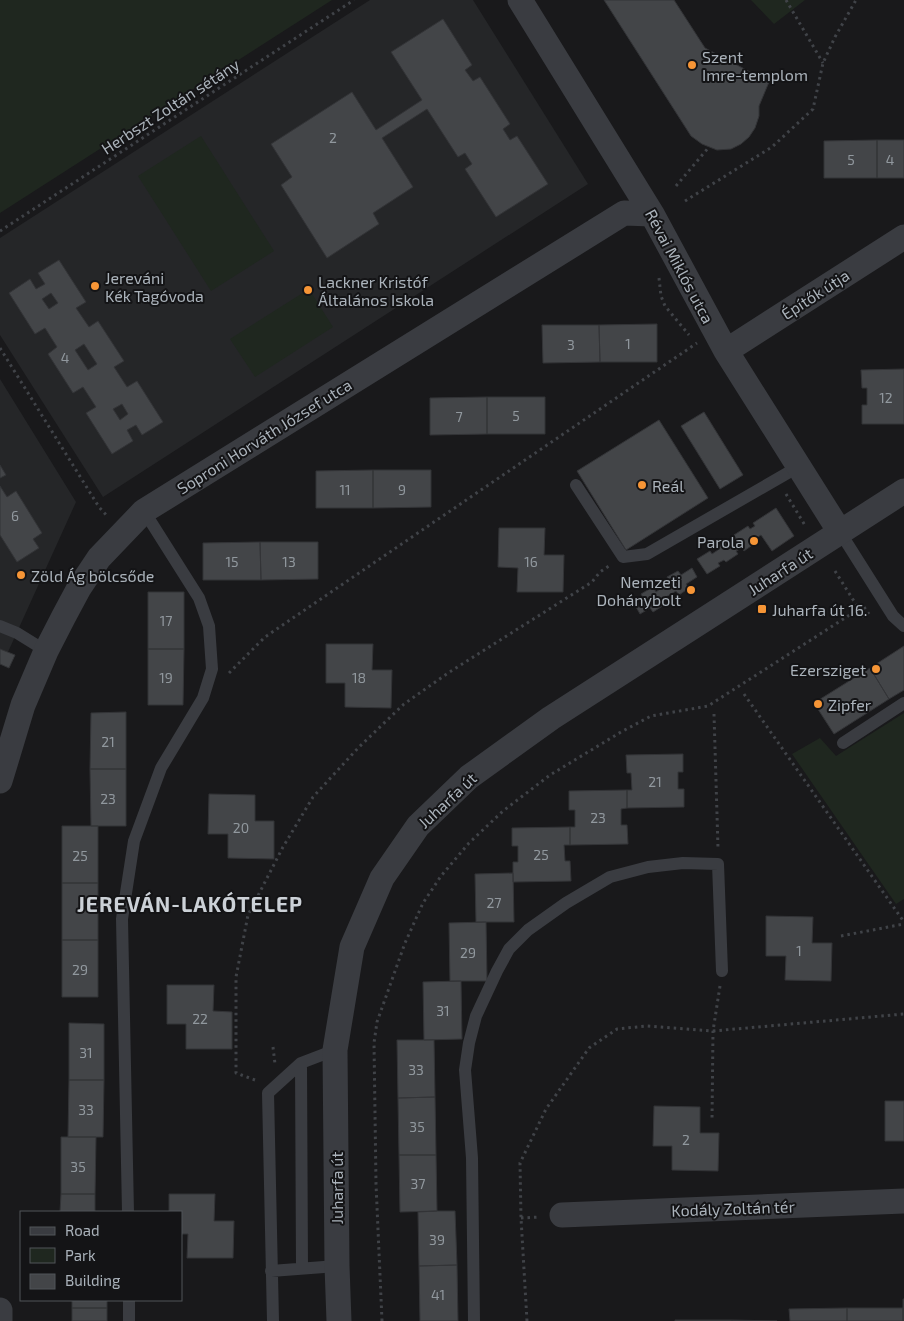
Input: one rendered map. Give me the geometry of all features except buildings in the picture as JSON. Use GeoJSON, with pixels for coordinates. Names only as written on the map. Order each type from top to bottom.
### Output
{"type":"FeatureCollection","features":[{"type":"Feature","properties":{"kind":"street","name":"Révai Miklós utca"},"geometry":{"type":"LineString","coordinates":[[520,0],[652,214],[720,341],[840,532]]}},
{"type":"Feature","properties":{"kind":"street","name":"Soproni Horváth József utca"},"geometry":{"type":"LineString","coordinates":[[0,781],[23,705],[46,651],[79,588],[99,558],[144,511],[624,213],[652,214]]}},
{"type":"Feature","properties":{"kind":"street","name":"Építők útja"},"geometry":{"type":"LineString","coordinates":[[720,341],[904,237]]}},
{"type":"Feature","properties":{"kind":"street","name":"Juharfa út"},"geometry":{"type":"LineString","coordinates":[[339,1321],[335,1050],[352,947],[382,878],[418,826],[469,777],[551,718],[904,491]]}},
{"type":"Feature","properties":{"kind":"street","name":"Kodály Zoltán tér"},"geometry":{"type":"LineString","coordinates":[[562,1215],[904,1200]]}},
{"type":"Feature","properties":{"kind":"street"},"geometry":{"type":"LineString","coordinates":[[0,1310],[0,1321]]}},
{"type":"Feature","properties":{"kind":"lane"},"geometry":{"type":"LineString","coordinates":[[576,485],[622,556],[647,554],[798,467]]}},
{"type":"Feature","properties":{"kind":"lane"},"geometry":{"type":"LineString","coordinates":[[128,1211],[122,919],[134,841],[161,768],[204,698],[212,669],[209,626],[199,598],[144,511]]}},
{"type":"Feature","properties":{"kind":"lane"},"geometry":{"type":"LineString","coordinates":[[840,532],[892,616],[904,626]]}},
{"type":"Feature","properties":{"kind":"lane"},"geometry":{"type":"LineString","coordinates":[[0,626],[17,632],[46,651]]}},
{"type":"Feature","properties":{"kind":"lane"},"geometry":{"type":"LineString","coordinates":[[843,742],[904,703]]}},
{"type":"Feature","properties":{"kind":"lane"},"geometry":{"type":"LineString","coordinates":[[474,1321],[472,1158],[465,1070],[476,1016],[509,949],[528,930],[566,903],[610,877],[648,867],[683,863],[718,864],[722,971]]}},
{"type":"Feature","properties":{"kind":"lane"},"geometry":{"type":"LineString","coordinates":[[273,1321],[268,1092],[301,1063],[335,1050]]}},
{"type":"Feature","properties":{"kind":"lane"},"geometry":{"type":"LineString","coordinates":[[301,1063],[302,1269]]}},
{"type":"Feature","properties":{"kind":"lane"},"geometry":{"type":"LineString","coordinates":[[271,1271],[337,1266]]}},
{"type":"Feature","properties":{"kind":"lane"},"geometry":{"type":"LineString","coordinates":[[129,1301],[130,1321]]}},
{"type":"Feature","properties":{"kind":"path","name":"Herbszt Zoltán sétány"},"geometry":{"type":"LineString","coordinates":[[0,231],[354,0]]}},
{"type":"Feature","properties":{"kind":"path"},"geometry":{"type":"LineString","coordinates":[[786,0],[823,63]]}},
{"type":"Feature","properties":{"kind":"path"},"geometry":{"type":"LineString","coordinates":[[685,201],[772,147],[813,109],[823,63],[856,0]]}},
{"type":"Feature","properties":{"kind":"path"},"geometry":{"type":"LineString","coordinates":[[676,186],[709,147]]}},
{"type":"Feature","properties":{"kind":"path"},"geometry":{"type":"LineString","coordinates":[[204,698],[266,637],[720,341]]}},
{"type":"Feature","properties":{"kind":"path"},"geometry":{"type":"LineString","coordinates":[[0,348],[99,507],[122,532]]}},
{"type":"Feature","properties":{"kind":"path"},"geometry":{"type":"LineString","coordinates":[[255,1080],[236,1072],[236,977],[248,915],[283,847],[313,797],[359,747],[404,704],[448,673],[592,582],[600,572],[622,556]]}},
{"type":"Feature","properties":{"kind":"path"},"geometry":{"type":"LineString","coordinates":[[834,570],[864,617]]}},
{"type":"Feature","properties":{"kind":"path"},"geometry":{"type":"LineString","coordinates":[[382,1321],[376,1184],[374,1044],[377,1022],[405,943],[423,903],[441,876],[469,843],[503,811],[550,775],[621,732],[651,716],[708,706],[859,609],[864,607],[870,615],[883,620],[892,616]]}},
{"type":"Feature","properties":{"kind":"path"},"geometry":{"type":"LineString","coordinates":[[744,694],[904,923],[841,936]]}},
{"type":"Feature","properties":{"kind":"path"},"geometry":{"type":"LineString","coordinates":[[714,714],[718,864]]}},
{"type":"Feature","properties":{"kind":"path"},"geometry":{"type":"LineString","coordinates":[[712,1120],[713,1031],[722,971]]}},
{"type":"Feature","properties":{"kind":"path"},"geometry":{"type":"LineString","coordinates":[[527,1321],[520,1163],[546,1109],[589,1048],[617,1029],[647,1026],[713,1031],[904,1014]]}},
{"type":"Feature","properties":{"kind":"path"},"geometry":{"type":"LineString","coordinates":[[273,1047],[275,1064]]}},
{"type":"Feature","properties":{"kind":"shaded area","name":"Lackner Kristóf Általános Iskola"},"geometry":{"type":"Polygon","coordinates":[[[370,0],[473,0],[588,184],[103,497],[0,335],[0,238],[370,0]]]}},
{"type":"Feature","properties":{"kind":"shaded area","name":"Zöld Ág bölcsőde"},"geometry":{"type":"Polygon","coordinates":[[[0,379],[76,502],[8,652],[0,649],[0,379]]]}},
{"type":"Feature","properties":{"kind":"green space"},"geometry":{"type":"Polygon","coordinates":[[[0,0],[332,0],[0,213],[0,0]]]}},
{"type":"Feature","properties":{"kind":"green space"},"geometry":{"type":"Polygon","coordinates":[[[751,0],[805,0],[774,24],[751,0]]]}},
{"type":"Feature","properties":{"kind":"green space"},"geometry":{"type":"Polygon","coordinates":[[[201,136],[274,251],[211,291],[138,176],[201,136]]]}},
{"type":"Feature","properties":{"kind":"green space"},"geometry":{"type":"Polygon","coordinates":[[[309,289],[333,327],[255,377],[230,339],[309,289]]]}},
{"type":"Feature","properties":{"kind":"green space"},"geometry":{"type":"Polygon","coordinates":[[[904,713],[904,899],[896,904],[792,754],[820,738],[836,756],[904,713]]]}},
{"type":"Feature","properties":{"kind":"place","name":"Szent Imre-templom"},"geometry":{"type":"Point","coordinates":[692,65]}},
{"type":"Feature","properties":{"kind":"place","name":"Jereváni Kék Tagóvoda"},"geometry":{"type":"Point","coordinates":[95,286]}},
{"type":"Feature","properties":{"kind":"place","name":"Lackner Kristóf Általános Iskola"},"geometry":{"type":"Point","coordinates":[308,290]}},
{"type":"Feature","properties":{"kind":"place","name":"Reál"},"geometry":{"type":"Point","coordinates":[642,485]}},
{"type":"Feature","properties":{"kind":"place","name":"Parola"},"geometry":{"type":"Point","coordinates":[754,541]}},
{"type":"Feature","properties":{"kind":"place","name":"Zöld Ág bölcsőde"},"geometry":{"type":"Point","coordinates":[21,575]}},
{"type":"Feature","properties":{"kind":"place","name":"Nemzeti Dohánybolt"},"geometry":{"type":"Point","coordinates":[691,590]}},
{"type":"Feature","properties":{"kind":"place","name":"Juharfa út 16."},"geometry":{"type":"Point","coordinates":[762,609]}},
{"type":"Feature","properties":{"kind":"place","name":"Ezersziget"},"geometry":{"type":"Point","coordinates":[876,669]}},
{"type":"Feature","properties":{"kind":"place","name":"Zipfer"},"geometry":{"type":"Point","coordinates":[818,704]}},
{"type":"Feature","properties":{"kind":"district","name":"JEREVÁN-LAKÓTELEP"},"geometry":{"type":"Point","coordinates":[190,903]}}]}
